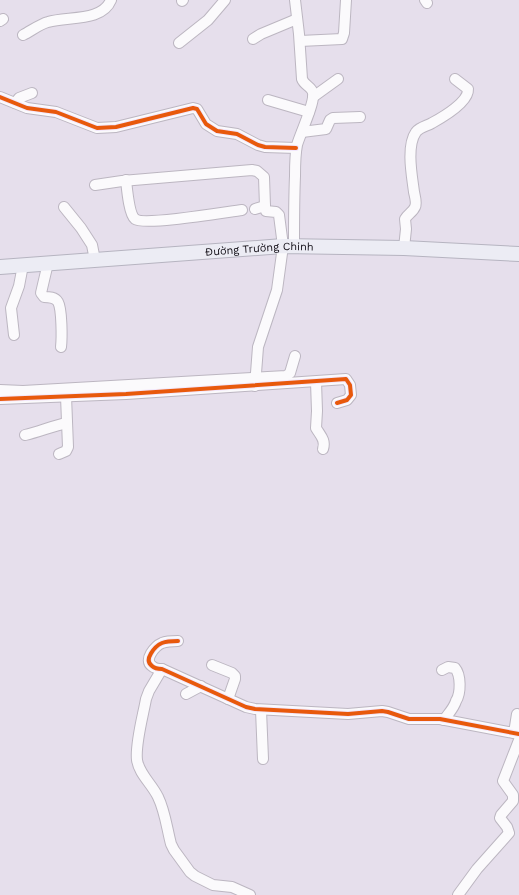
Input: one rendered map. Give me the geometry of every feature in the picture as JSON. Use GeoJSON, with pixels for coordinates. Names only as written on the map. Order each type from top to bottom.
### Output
{"type":"FeatureCollection","features":[{"type":"Feature","properties":{"kind":"highway","name":"Đường Trường Chinh"},"geometry":{"type":"LineString","coordinates":[[0,267],[288,246],[404,248],[519,254]]}},
{"type":"Feature","properties":{"kind":"street"},"geometry":{"type":"LineString","coordinates":[[23,35],[47,22],[96,15],[104,11],[111,0]]}},
{"type":"Feature","properties":{"kind":"street"},"geometry":{"type":"LineString","coordinates":[[179,43],[208,20],[225,0]]}},
{"type":"Feature","properties":{"kind":"street"},"geometry":{"type":"LineString","coordinates":[[255,381],[258,347],[277,290],[288,246],[294,198],[296,148],[313,98],[312,90],[303,83],[302,79],[300,41],[295,0]]}},
{"type":"Feature","properties":{"kind":"street"},"geometry":{"type":"LineString","coordinates":[[300,41],[342,39],[344,34],[346,0]]}},
{"type":"Feature","properties":{"kind":"street"},"geometry":{"type":"LineString","coordinates":[[253,39],[261,34],[297,19]]}},
{"type":"Feature","properties":{"kind":"street"},"geometry":{"type":"LineString","coordinates":[[404,248],[406,229],[405,219],[414,210],[416,205],[412,172],[412,139],[419,129],[431,124],[449,113],[467,97],[468,89],[455,79]]}},
{"type":"Feature","properties":{"kind":"street"},"geometry":{"type":"LineString","coordinates":[[313,98],[338,80]]}},
{"type":"Feature","properties":{"kind":"street"},"geometry":{"type":"LineString","coordinates":[[15,103],[19,98],[32,93]]}},
{"type":"Feature","properties":{"kind":"street"},"geometry":{"type":"LineString","coordinates":[[0,97],[34,110],[56,112],[97,128],[106,129],[194,108],[197,109],[206,124],[217,131],[241,135],[258,145],[265,147],[296,148]]}},
{"type":"Feature","properties":{"kind":"street"},"geometry":{"type":"LineString","coordinates":[[268,100],[309,112]]}},
{"type":"Feature","properties":{"kind":"street"},"geometry":{"type":"LineString","coordinates":[[302,132],[326,129],[330,120],[333,118],[360,116]]}},
{"type":"Feature","properties":{"kind":"street"},"geometry":{"type":"LineString","coordinates":[[95,185],[126,180],[252,170],[257,171],[264,177],[260,208],[266,211],[276,212],[279,215],[288,246]]}},
{"type":"Feature","properties":{"kind":"street"},"geometry":{"type":"LineString","coordinates":[[126,180],[128,200],[132,215],[135,219],[143,222],[186,218],[242,210]]}},
{"type":"Feature","properties":{"kind":"street"},"geometry":{"type":"LineString","coordinates":[[64,207],[82,228],[92,245],[95,260]]}},
{"type":"Feature","properties":{"kind":"street"},"geometry":{"type":"LineString","coordinates":[[48,263],[41,294],[44,297],[54,298],[58,302],[62,337],[61,347]]}},
{"type":"Feature","properties":{"kind":"street"},"geometry":{"type":"LineString","coordinates":[[14,335],[11,308],[19,286],[23,265]]}},
{"type":"Feature","properties":{"kind":"street"},"geometry":{"type":"LineString","coordinates":[[255,381],[286,376],[290,373],[295,356]]}},
{"type":"Feature","properties":{"kind":"street"},"geometry":{"type":"LineString","coordinates":[[0,390],[126,389],[255,381],[316,382],[346,380],[349,382],[352,393],[351,396],[347,400],[337,403]]}},
{"type":"Feature","properties":{"kind":"street"},"geometry":{"type":"LineString","coordinates":[[316,382],[316,428],[323,440],[323,449]]}},
{"type":"Feature","properties":{"kind":"street"},"geometry":{"type":"LineString","coordinates":[[0,399],[66,396],[126,389]]}},
{"type":"Feature","properties":{"kind":"street"},"geometry":{"type":"LineString","coordinates":[[59,454],[66,451],[68,447],[66,396]]}},
{"type":"Feature","properties":{"kind":"street"},"geometry":{"type":"LineString","coordinates":[[24,435],[67,423]]}},
{"type":"Feature","properties":{"kind":"street"},"geometry":{"type":"LineString","coordinates":[[178,641],[161,643],[155,647],[149,660],[152,667],[162,669],[246,707],[261,710],[348,714],[382,711],[409,719],[434,718],[517,736]]}},
{"type":"Feature","properties":{"kind":"street"},"geometry":{"type":"LineString","coordinates":[[212,665],[235,676],[228,699]]}},
{"type":"Feature","properties":{"kind":"street"},"geometry":{"type":"LineString","coordinates":[[442,670],[448,667],[455,668],[458,671],[460,683],[457,701],[444,720]]}},
{"type":"Feature","properties":{"kind":"street"},"geometry":{"type":"LineString","coordinates":[[162,669],[149,690],[146,699],[136,752],[140,770],[161,802],[174,850],[190,872],[213,885],[232,886],[250,895]]}},
{"type":"Feature","properties":{"kind":"street"},"geometry":{"type":"LineString","coordinates":[[186,694],[201,686]]}},
{"type":"Feature","properties":{"kind":"street"},"geometry":{"type":"LineString","coordinates":[[261,710],[263,759]]}},
{"type":"Feature","properties":{"kind":"street"},"geometry":{"type":"LineString","coordinates":[[458,895],[477,869],[509,833],[507,827],[500,818],[512,802],[513,795],[503,781],[517,736],[517,714]]}},
{"type":"Feature","properties":{"kind":"cycle path"},"geometry":{"type":"LineString","coordinates":[[0,97],[27,108],[56,112],[97,128],[116,127],[193,108],[197,109],[206,124],[217,131],[237,134],[265,147],[296,148]]}},
{"type":"Feature","properties":{"kind":"cycle path"},"geometry":{"type":"LineString","coordinates":[[0,399],[126,394],[346,379],[350,385],[351,395],[347,400],[337,403]]}},
{"type":"Feature","properties":{"kind":"cycle path"},"geometry":{"type":"LineString","coordinates":[[178,641],[162,643],[153,650],[149,657],[152,666],[162,669],[246,707],[255,709],[348,714],[382,711],[409,719],[440,719],[519,734]]}}]}
